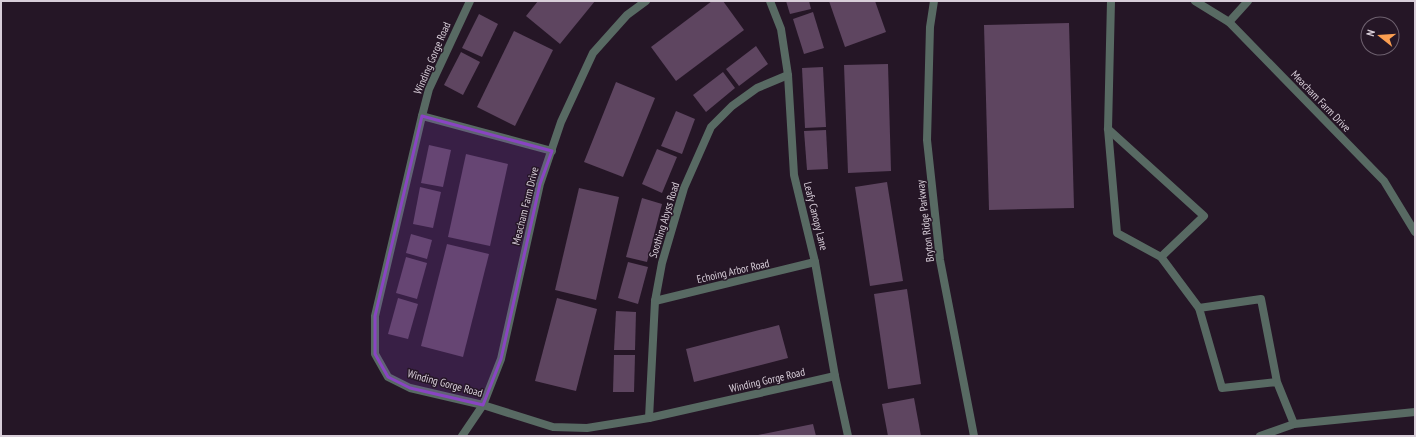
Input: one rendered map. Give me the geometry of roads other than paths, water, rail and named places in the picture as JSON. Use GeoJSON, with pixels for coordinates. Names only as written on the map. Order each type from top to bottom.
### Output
{"type":"FeatureCollection","features":[{"type":"Feature","properties":{"kind":"street","name":"Winding Gorge Road"},"geometry":{"type":"LineString","coordinates":[[470,1],[466,6],[429,89],[375,316],[375,354],[388,377],[410,388],[484,405],[553,427],[587,428],[648,418],[835,376]]}},
{"type":"Feature","properties":{"kind":"street","name":"Meacham Farm Drive"},"geometry":{"type":"LineString","coordinates":[[462,436],[484,405],[501,359],[540,184],[561,122],[593,53],[627,15],[646,1]]}},
{"type":"Feature","properties":{"kind":"street","name":"Leafy Canopy Lane"},"geometry":{"type":"LineString","coordinates":[[770,1],[781,29],[788,75],[794,175],[816,262],[835,376],[848,436]]}},
{"type":"Feature","properties":{"kind":"street","name":"Bryton Ridge Parkway"},"geometry":{"type":"LineString","coordinates":[[934,1],[930,27],[927,140],[940,260],[974,436]]}},
{"type":"Feature","properties":{"kind":"street"},"geometry":{"type":"LineString","coordinates":[[1111,1],[1108,129],[1117,233],[1161,257],[1199,308],[1222,388],[1277,382]]}},
{"type":"Feature","properties":{"kind":"street","name":"Meacham Farm Drive"},"geometry":{"type":"LineString","coordinates":[[1195,1],[1229,22],[1384,182],[1415,232]]}},
{"type":"Feature","properties":{"kind":"street"},"geometry":{"type":"LineString","coordinates":[[1229,22],[1248,1]]}},
{"type":"Feature","properties":{"kind":"street","name":"Soothing Abyss Road"},"geometry":{"type":"LineString","coordinates":[[648,418],[655,300],[662,263],[684,188],[711,127],[732,106],[756,88],[788,75]]}},
{"type":"Feature","properties":{"kind":"street"},"geometry":{"type":"LineString","coordinates":[[422,116],[552,151]]}},
{"type":"Feature","properties":{"kind":"street"},"geometry":{"type":"LineString","coordinates":[[1108,129],[1204,216],[1161,257]]}},
{"type":"Feature","properties":{"kind":"street","name":"Echoing Arbor Road"},"geometry":{"type":"LineString","coordinates":[[655,300],[816,262]]}},
{"type":"Feature","properties":{"kind":"street"},"geometry":{"type":"LineString","coordinates":[[1199,308],[1261,299],[1277,382],[1294,424]]}},
{"type":"Feature","properties":{"kind":"street"},"geometry":{"type":"LineString","coordinates":[[1260,436],[1294,424],[1415,412]]}}]}
